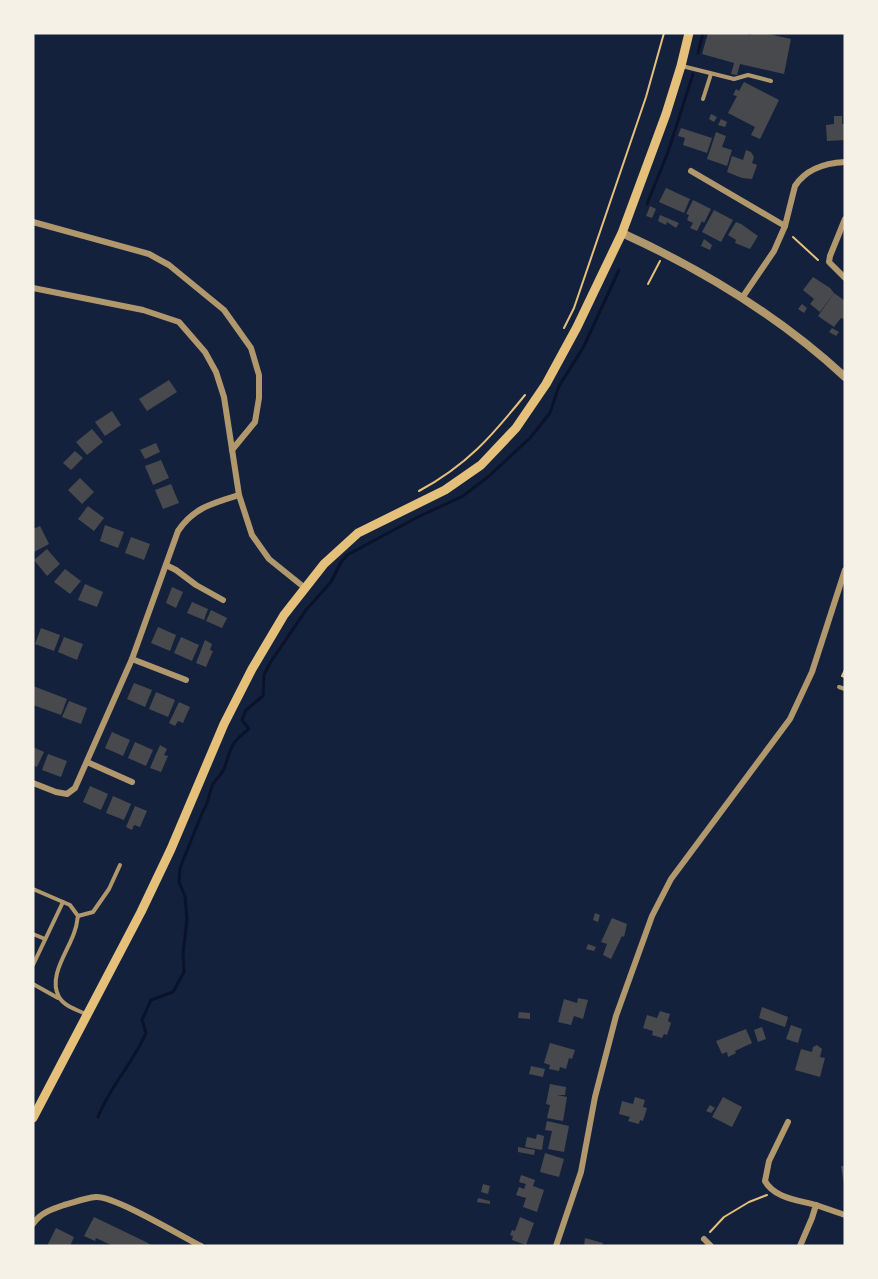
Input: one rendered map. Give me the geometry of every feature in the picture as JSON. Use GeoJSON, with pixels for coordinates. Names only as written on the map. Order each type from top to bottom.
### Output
{"type":"FeatureCollection","features":[{"type":"Feature","properties":{"kind":"main road"},"geometry":{"type":"LineString","coordinates":[[33,1118],[141,912],[224,724],[267,642],[324,564],[358,533],[444,490],[481,465],[516,428],[551,376],[622,233],[666,114],[689,33]]}},
{"type":"Feature","properties":{"kind":"street"},"geometry":{"type":"LineString","coordinates":[[742,298],[774,251],[785,226],[795,186],[799,180],[814,169],[845,162]]}},
{"type":"Feature","properties":{"kind":"street"},"geometry":{"type":"LineString","coordinates":[[691,171],[785,226]]}},
{"type":"Feature","properties":{"kind":"street"},"geometry":{"type":"LineString","coordinates":[[845,219],[829,262],[845,278]]}},
{"type":"Feature","properties":{"kind":"street"},"geometry":{"type":"LineString","coordinates":[[33,222],[149,254],[169,265],[224,310],[251,348],[259,375],[259,398],[255,422],[232,450]]}},
{"type":"Feature","properties":{"kind":"street"},"geometry":{"type":"LineString","coordinates":[[622,233],[664,253],[742,298],[802,341],[845,377]]}},
{"type":"Feature","properties":{"kind":"street"},"geometry":{"type":"LineString","coordinates":[[33,288],[143,310],[179,322],[205,352],[216,372],[224,397],[239,495],[247,523],[269,559],[305,588]]}},
{"type":"Feature","properties":{"kind":"street"},"geometry":{"type":"LineString","coordinates":[[33,783],[67,794],[75,788],[132,659],[178,531],[191,514],[211,503],[239,495]]}},
{"type":"Feature","properties":{"kind":"street"},"geometry":{"type":"LineString","coordinates":[[166,565],[223,600]]}},
{"type":"Feature","properties":{"kind":"street"},"geometry":{"type":"LineString","coordinates":[[556,1246],[582,1172],[595,1097],[616,1016],[652,916],[671,879],[790,719],[812,672],[845,570]]}},
{"type":"Feature","properties":{"kind":"street"},"geometry":{"type":"LineString","coordinates":[[132,659],[186,680]]}},
{"type":"Feature","properties":{"kind":"street"},"geometry":{"type":"LineString","coordinates":[[87,762],[132,782]]}},
{"type":"Feature","properties":{"kind":"street"},"geometry":{"type":"LineString","coordinates":[[788,1122],[765,1173],[768,1187],[775,1193],[845,1215]]}},
{"type":"Feature","properties":{"kind":"street"},"geometry":{"type":"LineString","coordinates":[[33,1224],[37,1218],[57,1208],[86,1198],[98,1197],[123,1206],[201,1246]]}},
{"type":"Feature","properties":{"kind":"street"},"geometry":{"type":"LineString","coordinates":[[800,1246],[813,1218],[816,1205]]}},
{"type":"Feature","properties":{"kind":"street"},"geometry":{"type":"LineString","coordinates":[[704,1239],[711,1246]]}},
{"type":"Feature","properties":{"kind":"lane"},"geometry":{"type":"LineString","coordinates":[[681,66],[734,79],[748,75],[771,81]]}},
{"type":"Feature","properties":{"kind":"lane"},"geometry":{"type":"LineString","coordinates":[[703,99],[711,74]]}},
{"type":"Feature","properties":{"kind":"lane"},"geometry":{"type":"LineString","coordinates":[[839,687],[845,689]]}},
{"type":"Feature","properties":{"kind":"lane"},"geometry":{"type":"LineString","coordinates":[[78,916],[93,912],[109,889],[120,866]]}},
{"type":"Feature","properties":{"kind":"lane"},"geometry":{"type":"LineString","coordinates":[[33,889],[70,905],[78,916],[75,931],[60,966],[55,986],[59,998]]}},
{"type":"Feature","properties":{"kind":"lane"},"geometry":{"type":"LineString","coordinates":[[33,965],[63,902]]}},
{"type":"Feature","properties":{"kind":"lane"},"geometry":{"type":"LineString","coordinates":[[33,934],[45,939]]}},
{"type":"Feature","properties":{"kind":"lane"},"geometry":{"type":"LineString","coordinates":[[33,984],[87,1014]]}},
{"type":"Feature","properties":{"kind":"path"},"geometry":{"type":"LineString","coordinates":[[564,329],[574,308],[646,97],[664,33]]}},
{"type":"Feature","properties":{"kind":"path"},"geometry":{"type":"LineString","coordinates":[[793,237],[818,260]]}},
{"type":"Feature","properties":{"kind":"path"},"geometry":{"type":"LineString","coordinates":[[648,284],[664,253]]}},
{"type":"Feature","properties":{"kind":"path"},"geometry":{"type":"LineString","coordinates":[[411,495],[460,465],[486,443],[525,395]]}},
{"type":"Feature","properties":{"kind":"path"},"geometry":{"type":"LineString","coordinates":[[845,670],[842,676],[845,677]]}},
{"type":"Feature","properties":{"kind":"path"},"geometry":{"type":"LineString","coordinates":[[704,1239],[724,1217],[749,1202],[775,1193]]}},
{"type":"Feature","properties":{"kind":"building"},"geometry":{"type":"Polygon","coordinates":[[[708,33],[751,35],[751,33],[764,33],[791,39],[784,74],[740,64],[737,75],[731,74],[734,63],[702,54],[708,33]]]}},
{"type":"Feature","properties":{"kind":"building"},"geometry":{"type":"Polygon","coordinates":[[[744,82],[779,100],[760,139],[751,135],[755,127],[728,113],[737,96],[733,95],[736,89],[739,91],[744,82]]]}},
{"type":"Feature","properties":{"kind":"building"},"geometry":{"type":"Polygon","coordinates":[[[711,114],[717,117],[714,122],[709,119],[711,114]]]}},
{"type":"Feature","properties":{"kind":"building"},"geometry":{"type":"Polygon","coordinates":[[[834,116],[842,116],[842,124],[845,124],[845,140],[827,141],[826,125],[834,124],[834,116]]]}},
{"type":"Feature","properties":{"kind":"building"},"geometry":{"type":"Polygon","coordinates":[[[721,119],[727,122],[725,127],[718,125],[721,119]]]}},
{"type":"Feature","properties":{"kind":"building"},"geometry":{"type":"Polygon","coordinates":[[[681,128],[712,138],[707,153],[683,145],[685,138],[678,136],[681,128]]]}},
{"type":"Feature","properties":{"kind":"building"},"geometry":{"type":"Polygon","coordinates":[[[716,132],[726,136],[722,147],[732,150],[727,166],[707,159],[716,132]]]}},
{"type":"Feature","properties":{"kind":"building"},"geometry":{"type":"Polygon","coordinates":[[[746,150],[754,157],[752,163],[757,165],[752,179],[727,172],[732,156],[743,160],[746,150]]]}},
{"type":"Feature","properties":{"kind":"building"},"geometry":{"type":"Polygon","coordinates":[[[666,188],[690,199],[684,213],[659,202],[666,188]]]}},
{"type":"Feature","properties":{"kind":"building"},"geometry":{"type":"Polygon","coordinates":[[[693,200],[711,209],[697,231],[690,228],[693,223],[687,220],[689,215],[686,214],[693,200]]]}},
{"type":"Feature","properties":{"kind":"building"},"geometry":{"type":"Polygon","coordinates":[[[650,206],[656,209],[652,218],[646,216],[650,206]]]}},
{"type":"Feature","properties":{"kind":"building"},"geometry":{"type":"Polygon","coordinates":[[[714,210],[733,220],[721,242],[702,232],[714,210]]]}},
{"type":"Feature","properties":{"kind":"building"},"geometry":{"type":"Polygon","coordinates":[[[660,215],[679,223],[676,228],[667,222],[666,225],[658,221],[660,215]]]}},
{"type":"Feature","properties":{"kind":"building"},"geometry":{"type":"Polygon","coordinates":[[[736,222],[758,236],[750,249],[735,243],[736,240],[728,235],[736,222]]]}},
{"type":"Feature","properties":{"kind":"building"},"geometry":{"type":"Polygon","coordinates":[[[704,239],[712,245],[710,250],[701,246],[704,239]]]}},
{"type":"Feature","properties":{"kind":"building"},"geometry":{"type":"Polygon","coordinates":[[[813,277],[834,293],[820,312],[810,304],[814,299],[803,290],[813,277]]]}},
{"type":"Feature","properties":{"kind":"building"},"geometry":{"type":"Polygon","coordinates":[[[834,293],[845,301],[845,316],[834,327],[818,316],[834,293]]]}},
{"type":"Feature","properties":{"kind":"building"},"geometry":{"type":"Polygon","coordinates":[[[802,304],[807,308],[804,313],[798,309],[802,304]]]}},
{"type":"Feature","properties":{"kind":"building"},"geometry":{"type":"Polygon","coordinates":[[[832,328],[839,332],[836,336],[829,332],[832,328]]]}},
{"type":"Feature","properties":{"kind":"building"},"geometry":{"type":"Polygon","coordinates":[[[169,380],[177,392],[147,411],[139,399],[169,380]]]}},
{"type":"Feature","properties":{"kind":"building"},"geometry":{"type":"Polygon","coordinates":[[[112,411],[121,425],[105,436],[95,422],[112,411]]]}},
{"type":"Feature","properties":{"kind":"building"},"geometry":{"type":"Polygon","coordinates":[[[92,429],[103,442],[87,455],[76,442],[92,429]]]}},
{"type":"Feature","properties":{"kind":"building"},"geometry":{"type":"Polygon","coordinates":[[[156,443],[160,452],[145,459],[140,450],[156,443]]]}},
{"type":"Feature","properties":{"kind":"building"},"geometry":{"type":"Polygon","coordinates":[[[75,451],[83,458],[71,470],[63,463],[75,451]]]}},
{"type":"Feature","properties":{"kind":"building"},"geometry":{"type":"Polygon","coordinates":[[[161,460],[169,478],[153,485],[145,466],[161,460]]]}},
{"type":"Feature","properties":{"kind":"building"},"geometry":{"type":"Polygon","coordinates":[[[80,478],[94,492],[82,504],[68,490],[80,478]]]}},
{"type":"Feature","properties":{"kind":"building"},"geometry":{"type":"Polygon","coordinates":[[[171,484],[179,503],[163,509],[155,490],[171,484]]]}},
{"type":"Feature","properties":{"kind":"building"},"geometry":{"type":"Polygon","coordinates":[[[88,506],[104,518],[94,531],[78,519],[88,506]]]}},
{"type":"Feature","properties":{"kind":"building"},"geometry":{"type":"Polygon","coordinates":[[[105,525],[124,532],[118,548],[100,541],[105,525]]]}},
{"type":"Feature","properties":{"kind":"building"},"geometry":{"type":"Polygon","coordinates":[[[40,526],[49,544],[34,552],[33,529],[40,526]]]}},
{"type":"Feature","properties":{"kind":"building"},"geometry":{"type":"Polygon","coordinates":[[[131,537],[150,544],[144,560],[125,553],[131,537]]]}},
{"type":"Feature","properties":{"kind":"building"},"geometry":{"type":"Polygon","coordinates":[[[47,549],[60,564],[47,576],[34,560],[47,549]]]}},
{"type":"Feature","properties":{"kind":"building"},"geometry":{"type":"Polygon","coordinates":[[[65,569],[81,581],[70,594],[54,582],[65,569]]]}},
{"type":"Feature","properties":{"kind":"building"},"geometry":{"type":"Polygon","coordinates":[[[85,584],[103,592],[97,607],[78,600],[85,584]]]}},
{"type":"Feature","properties":{"kind":"building"},"geometry":{"type":"Polygon","coordinates":[[[172,587],[183,592],[176,608],[166,603],[172,587]]]}},
{"type":"Feature","properties":{"kind":"building"},"geometry":{"type":"Polygon","coordinates":[[[192,602],[208,609],[204,620],[187,613],[192,602]]]}},
{"type":"Feature","properties":{"kind":"building"},"geometry":{"type":"Polygon","coordinates":[[[211,610],[227,618],[222,628],[206,621],[211,610]]]}},
{"type":"Feature","properties":{"kind":"building"},"geometry":{"type":"Polygon","coordinates":[[[158,627],[176,635],[170,651],[151,643],[158,627]]]}},
{"type":"Feature","properties":{"kind":"building"},"geometry":{"type":"Polygon","coordinates":[[[41,628],[60,635],[54,651],[35,644],[41,628]]]}},
{"type":"Feature","properties":{"kind":"building"},"geometry":{"type":"Polygon","coordinates":[[[64,637],[83,644],[77,660],[58,652],[64,637]]]}},
{"type":"Feature","properties":{"kind":"building"},"geometry":{"type":"Polygon","coordinates":[[[181,637],[199,645],[192,661],[174,653],[181,637]]]}},
{"type":"Feature","properties":{"kind":"building"},"geometry":{"type":"Polygon","coordinates":[[[205,640],[212,644],[210,650],[213,651],[206,667],[196,663],[205,640]]]}},
{"type":"Feature","properties":{"kind":"building"},"geometry":{"type":"Polygon","coordinates":[[[134,683],[152,690],[145,707],[127,699],[134,683]]]}},
{"type":"Feature","properties":{"kind":"building"},"geometry":{"type":"Polygon","coordinates":[[[33,686],[67,699],[61,715],[33,705],[33,686]]]}},
{"type":"Feature","properties":{"kind":"building"},"geometry":{"type":"Polygon","coordinates":[[[156,692],[175,700],[168,717],[149,709],[156,692]]]}},
{"type":"Feature","properties":{"kind":"building"},"geometry":{"type":"Polygon","coordinates":[[[69,701],[87,708],[81,724],[62,717],[69,701]]]}},
{"type":"Feature","properties":{"kind":"building"},"geometry":{"type":"Polygon","coordinates":[[[179,702],[190,707],[183,723],[178,721],[175,726],[169,723],[179,702]]]}},
{"type":"Feature","properties":{"kind":"building"},"geometry":{"type":"Polygon","coordinates":[[[112,732],[130,740],[123,756],[105,748],[112,732]]]}},
{"type":"Feature","properties":{"kind":"building"},"geometry":{"type":"Polygon","coordinates":[[[135,742],[153,750],[146,766],[128,758],[135,742]]]}},
{"type":"Feature","properties":{"kind":"building"},"geometry":{"type":"Polygon","coordinates":[[[160,745],[167,749],[164,755],[168,756],[161,772],[150,768],[160,745]]]}},
{"type":"Feature","properties":{"kind":"building"},"geometry":{"type":"Polygon","coordinates":[[[33,747],[44,752],[37,767],[33,765],[33,747]]]}},
{"type":"Feature","properties":{"kind":"building"},"geometry":{"type":"Polygon","coordinates":[[[48,754],[67,761],[61,777],[42,770],[48,754]]]}},
{"type":"Feature","properties":{"kind":"building"},"geometry":{"type":"Polygon","coordinates":[[[90,786],[108,794],[101,810],[83,802],[90,786]]]}},
{"type":"Feature","properties":{"kind":"building"},"geometry":{"type":"Polygon","coordinates":[[[113,796],[131,804],[124,820],[106,813],[113,796]]]}},
{"type":"Feature","properties":{"kind":"building"},"geometry":{"type":"Polygon","coordinates":[[[135,806],[147,811],[140,827],[134,825],[132,830],[126,827],[135,806]]]}},
{"type":"Feature","properties":{"kind":"building"},"geometry":{"type":"Polygon","coordinates":[[[595,913],[600,915],[598,922],[593,920],[595,913]]]}},
{"type":"Feature","properties":{"kind":"building"},"geometry":{"type":"Polygon","coordinates":[[[612,918],[627,924],[624,937],[622,936],[611,959],[603,955],[607,944],[601,942],[612,918]]]}},
{"type":"Feature","properties":{"kind":"building"},"geometry":{"type":"Polygon","coordinates":[[[588,944],[596,947],[594,951],[586,949],[588,944]]]}},
{"type":"Feature","properties":{"kind":"building"},"geometry":{"type":"Polygon","coordinates":[[[578,998],[588,1000],[583,1019],[574,1016],[571,1025],[558,1022],[564,999],[577,1003],[578,998]]]}},
{"type":"Feature","properties":{"kind":"building"},"geometry":{"type":"Polygon","coordinates":[[[762,1007],[788,1017],[785,1027],[759,1018],[762,1007]]]}},
{"type":"Feature","properties":{"kind":"building"},"geometry":{"type":"Polygon","coordinates":[[[660,1011],[670,1014],[668,1021],[671,1023],[667,1035],[664,1034],[662,1038],[652,1035],[653,1031],[643,1028],[647,1015],[657,1018],[660,1011]]]}},
{"type":"Feature","properties":{"kind":"building"},"geometry":{"type":"Polygon","coordinates":[[[519,1012],[530,1013],[530,1019],[518,1018],[519,1012]]]}},
{"type":"Feature","properties":{"kind":"building"},"geometry":{"type":"Polygon","coordinates":[[[791,1025],[802,1029],[798,1043],[786,1039],[791,1025]]]}},
{"type":"Feature","properties":{"kind":"building"},"geometry":{"type":"Polygon","coordinates":[[[762,1027],[766,1039],[758,1042],[754,1030],[762,1027]]]}},
{"type":"Feature","properties":{"kind":"building"},"geometry":{"type":"Polygon","coordinates":[[[746,1029],[752,1043],[728,1057],[727,1052],[722,1054],[716,1041],[746,1029]]]}},
{"type":"Feature","properties":{"kind":"building"},"geometry":{"type":"Polygon","coordinates":[[[550,1043],[575,1050],[572,1059],[569,1058],[566,1069],[560,1067],[559,1071],[549,1069],[550,1065],[544,1063],[550,1043]]]}},
{"type":"Feature","properties":{"kind":"building"},"geometry":{"type":"Polygon","coordinates":[[[817,1045],[822,1049],[820,1057],[825,1058],[820,1077],[795,1070],[801,1049],[812,1052],[813,1047],[817,1045]]]}},
{"type":"Feature","properties":{"kind":"building"},"geometry":{"type":"Polygon","coordinates":[[[531,1066],[545,1069],[543,1077],[529,1074],[531,1066]]]}},
{"type":"Feature","properties":{"kind":"building"},"geometry":{"type":"Polygon","coordinates":[[[550,1084],[566,1087],[565,1095],[557,1095],[567,1097],[563,1121],[547,1118],[550,1105],[546,1104],[550,1084]]]}},
{"type":"Feature","properties":{"kind":"building"},"geometry":{"type":"Polygon","coordinates":[[[635,1097],[645,1100],[643,1107],[647,1108],[643,1121],[640,1120],[639,1124],[628,1121],[630,1117],[619,1114],[622,1101],[633,1104],[635,1097]]]}},
{"type":"Feature","properties":{"kind":"building"},"geometry":{"type":"Polygon","coordinates":[[[723,1097],[742,1107],[732,1127],[712,1117],[723,1097]]]}},
{"type":"Feature","properties":{"kind":"building"},"geometry":{"type":"Polygon","coordinates":[[[710,1105],[715,1108],[711,1113],[706,1111],[710,1105]]]}},
{"type":"Feature","properties":{"kind":"building"},"geometry":{"type":"Polygon","coordinates":[[[547,1121],[569,1126],[564,1152],[548,1149],[552,1131],[545,1130],[547,1121]]]}},
{"type":"Feature","properties":{"kind":"building"},"geometry":{"type":"Polygon","coordinates":[[[537,1134],[544,1136],[542,1150],[525,1147],[527,1137],[536,1139],[537,1134]]]}},
{"type":"Feature","properties":{"kind":"building"},"geometry":{"type":"Polygon","coordinates":[[[518,1147],[535,1150],[534,1155],[518,1152],[518,1147]]]}},
{"type":"Feature","properties":{"kind":"building"},"geometry":{"type":"Polygon","coordinates":[[[545,1153],[564,1159],[559,1177],[540,1172],[545,1153]]]}},
{"type":"Feature","properties":{"kind":"building"},"geometry":{"type":"Polygon","coordinates":[[[841,1166],[845,1166],[845,1184],[844,1184],[841,1166]]]}},
{"type":"Feature","properties":{"kind":"building"},"geometry":{"type":"Polygon","coordinates":[[[521,1175],[535,1180],[533,1186],[544,1190],[537,1212],[523,1207],[526,1198],[516,1195],[519,1187],[524,1189],[526,1184],[519,1182],[521,1175]]]}},
{"type":"Feature","properties":{"kind":"building"},"geometry":{"type":"Polygon","coordinates":[[[483,1184],[490,1186],[488,1194],[481,1192],[483,1184]]]}},
{"type":"Feature","properties":{"kind":"building"},"geometry":{"type":"Polygon","coordinates":[[[478,1198],[490,1201],[490,1204],[477,1202],[478,1198]]]}},
{"type":"Feature","properties":{"kind":"building"},"geometry":{"type":"Polygon","coordinates":[[[94,1217],[153,1246],[113,1246],[96,1238],[95,1241],[84,1236],[94,1217]]]}},
{"type":"Feature","properties":{"kind":"building"},"geometry":{"type":"Polygon","coordinates":[[[520,1217],[534,1223],[526,1245],[512,1240],[513,1236],[510,1235],[512,1230],[515,1231],[520,1217]]]}},
{"type":"Feature","properties":{"kind":"building"},"geometry":{"type":"Polygon","coordinates":[[[56,1228],[74,1237],[70,1246],[47,1246],[56,1228]]]}},
{"type":"Feature","properties":{"kind":"building"},"geometry":{"type":"Polygon","coordinates":[[[585,1238],[603,1243],[602,1246],[584,1246],[585,1238]]]}},
{"type":"Feature","properties":{"kind":"waterway"},"geometry":{"type":"LineString","coordinates":[[698,53],[703,33]]}},
{"type":"Feature","properties":{"kind":"waterway"},"geometry":{"type":"LineString","coordinates":[[647,204],[668,152],[693,74]]}},
{"type":"Feature","properties":{"kind":"waterway"},"geometry":{"type":"LineString","coordinates":[[98,1117],[146,1033],[142,1020],[151,1000],[173,992],[184,972],[183,954],[187,919],[185,896],[179,882],[180,868],[213,784],[224,769],[234,742],[249,729],[242,720],[246,710],[263,696],[264,675],[270,663],[306,610],[331,582],[347,555],[463,496],[489,476],[530,438],[550,413],[559,386],[583,348],[619,270]]}}]}
